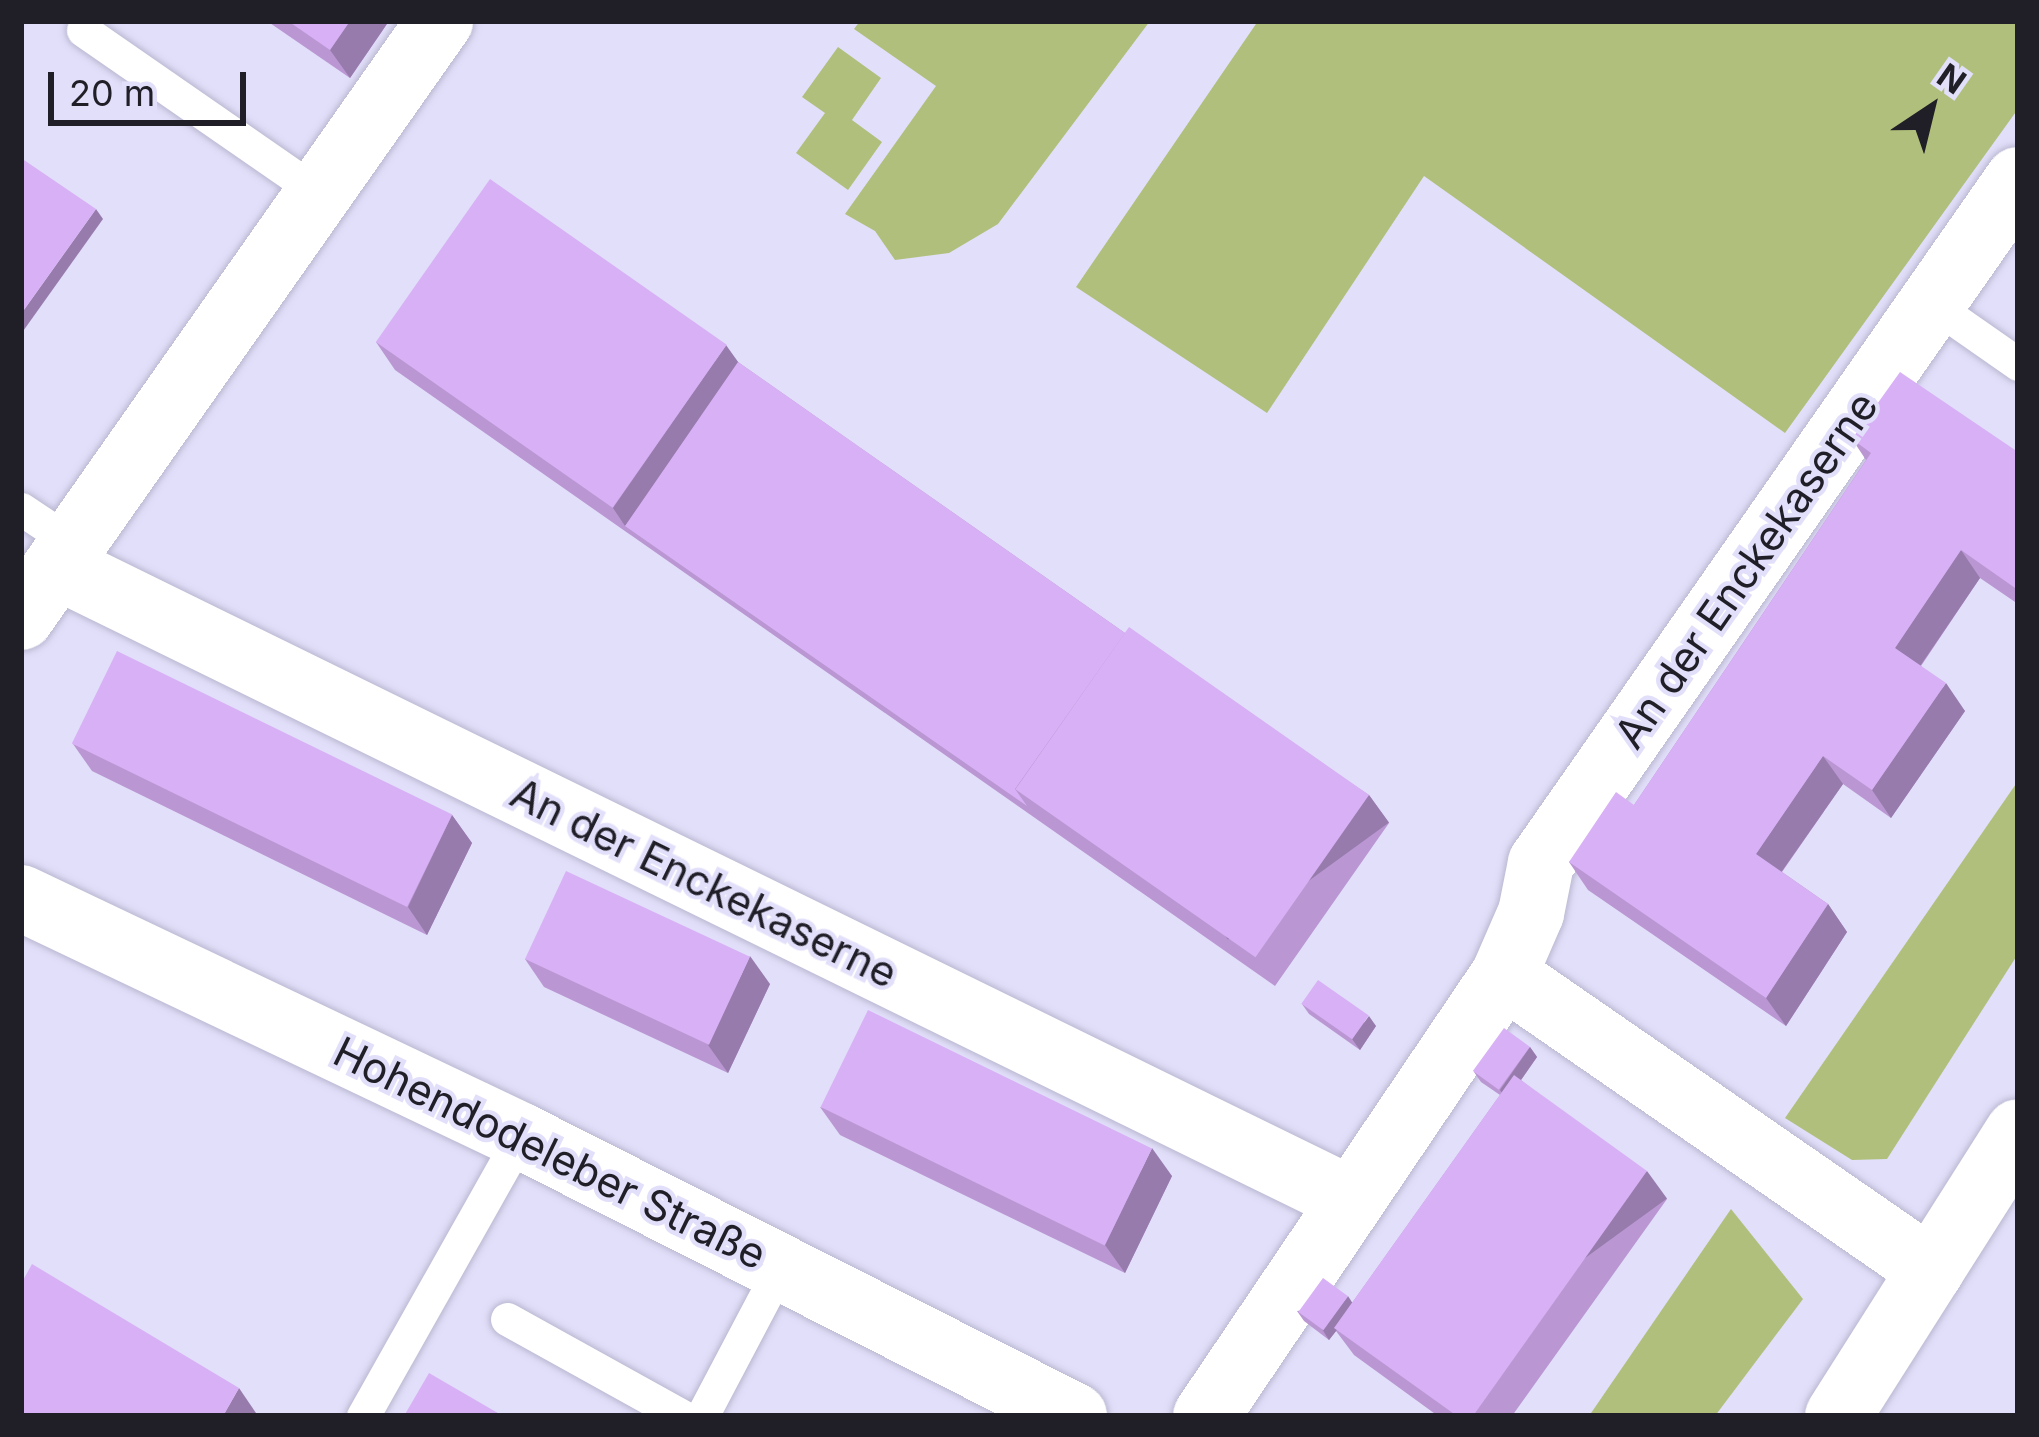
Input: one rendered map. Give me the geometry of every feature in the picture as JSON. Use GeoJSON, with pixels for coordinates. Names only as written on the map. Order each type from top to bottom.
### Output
{"type":"FeatureCollection","features":[{"type":"Feature","properties":{"kind":"street","name":"An der Enckekaserne"},"geometry":{"type":"LineString","coordinates":[[440,21],[321,195],[43,559],[1351,1200]]}},
{"type":"Feature","properties":{"kind":"street","name":"An der Enckekaserne"},"geometry":{"type":"LineString","coordinates":[[1206,1416],[1504,975],[1531,913],[1540,863],[2018,180]]}},
{"type":"Feature","properties":{"kind":"street","name":"Hohendodeleber Straße"},"geometry":{"type":"LineString","coordinates":[[21,898],[521,1136],[1068,1415]]}},
{"type":"Feature","properties":{"kind":"street"},"geometry":{"type":"LineString","coordinates":[[1504,975],[1931,1270]]}},
{"type":"Feature","properties":{"kind":"street"},"geometry":{"type":"LineString","coordinates":[[1838,1416],[2018,1132]]}},
{"type":"Feature","properties":{"kind":"lane"},"geometry":{"type":"LineString","coordinates":[[83,30],[321,195]]}},
{"type":"Feature","properties":{"kind":"lane"},"geometry":{"type":"LineString","coordinates":[[1932,304],[2018,364]]}},
{"type":"Feature","properties":{"kind":"lane"},"geometry":{"type":"LineString","coordinates":[[363,1416],[521,1136]]}},
{"type":"Feature","properties":{"kind":"lane"},"geometry":{"type":"LineString","coordinates":[[702,1416],[781,1265]]}},
{"type":"Feature","properties":{"kind":"lane"},"geometry":{"type":"LineString","coordinates":[[507,1319],[682,1416]]}},
{"type":"Feature","properties":{"kind":"green space"},"geometry":{"type":"Polygon","coordinates":[[[860,21],[1150,21],[998,224],[949,253],[895,260],[875,231],[845,214],[936,86],[854,29],[860,21]]]}},
{"type":"Feature","properties":{"kind":"green space"},"geometry":{"type":"Polygon","coordinates":[[[1258,21],[2018,21],[2018,109],[1785,433],[1424,176],[1267,413],[1076,287],[1258,21]]]}},
{"type":"Feature","properties":{"kind":"green space"},"geometry":{"type":"Polygon","coordinates":[[[838,47],[881,78],[852,120],[882,142],[848,190],[796,153],[825,113],[802,97],[838,47]]]}},
{"type":"Feature","properties":{"kind":"green space"},"geometry":{"type":"Polygon","coordinates":[[[2018,781],[2018,954],[1887,1159],[1852,1160],[1785,1118],[2018,781]]]}},
{"type":"Feature","properties":{"kind":"green space"},"geometry":{"type":"Polygon","coordinates":[[[1731,1209],[1803,1299],[1715,1416],[1589,1416],[1731,1209]]]}},
{"type":"Feature","properties":{"kind":"building"},"geometry":{"type":"Polygon","coordinates":[[[288,21],[350,21],[330,50],[288,21]]]}},
{"type":"Feature","properties":{"kind":"building"},"geometry":{"type":"Polygon","coordinates":[[[21,158],[96,209],[21,314],[21,158]]]}},
{"type":"Feature","properties":{"kind":"building"},"geometry":{"type":"Polygon","coordinates":[[[490,179],[727,345],[613,508],[376,342],[490,179]]]}},
{"type":"Feature","properties":{"kind":"building"},"geometry":{"type":"Polygon","coordinates":[[[738,362],[1125,633],[1015,789],[1027,806],[625,526],[738,362]]]}},
{"type":"Feature","properties":{"kind":"building"},"geometry":{"type":"Polygon","coordinates":[[[1900,372],[2018,452],[2018,590],[1961,550],[1895,648],[1946,683],[1872,790],[1823,756],[1756,854],[1828,904],[1766,998],[1569,862],[1616,792],[1634,805],[1871,453],[1852,439],[1900,372]]]}},
{"type":"Feature","properties":{"kind":"building"},"geometry":{"type":"Polygon","coordinates":[[[1129,627],[1369,795],[1255,957],[1015,789],[1129,627]]]}},
{"type":"Feature","properties":{"kind":"building"},"geometry":{"type":"Polygon","coordinates":[[[117,651],[452,815],[407,907],[72,744],[117,651]]]}},
{"type":"Feature","properties":{"kind":"building"},"geometry":{"type":"Polygon","coordinates":[[[566,871],[750,957],[709,1045],[525,959],[566,871]]]}},
{"type":"Feature","properties":{"kind":"building"},"geometry":{"type":"Polygon","coordinates":[[[1318,980],[1369,1016],[1352,1039],[1301,1004],[1318,980]]]}},
{"type":"Feature","properties":{"kind":"building"},"geometry":{"type":"Polygon","coordinates":[[[868,1010],[1152,1149],[1105,1246],[821,1107],[868,1010]]]}},
{"type":"Feature","properties":{"kind":"building"},"geometry":{"type":"Polygon","coordinates":[[[1504,1028],[1530,1047],[1499,1090],[1473,1071],[1504,1028]]]}},
{"type":"Feature","properties":{"kind":"building"},"geometry":{"type":"Polygon","coordinates":[[[1514,1075],[1647,1171],[1473,1416],[1457,1416],[1334,1328],[1514,1075]]]}},
{"type":"Feature","properties":{"kind":"building"},"geometry":{"type":"Polygon","coordinates":[[[32,1264],[239,1388],[223,1416],[21,1416],[21,1284],[32,1264]]]}},
{"type":"Feature","properties":{"kind":"building"},"geometry":{"type":"Polygon","coordinates":[[[1323,1278],[1348,1296],[1323,1330],[1298,1312],[1323,1278]]]}},
{"type":"Feature","properties":{"kind":"building"},"geometry":{"type":"Polygon","coordinates":[[[429,1373],[503,1416],[404,1416],[429,1373]]]}}]}
